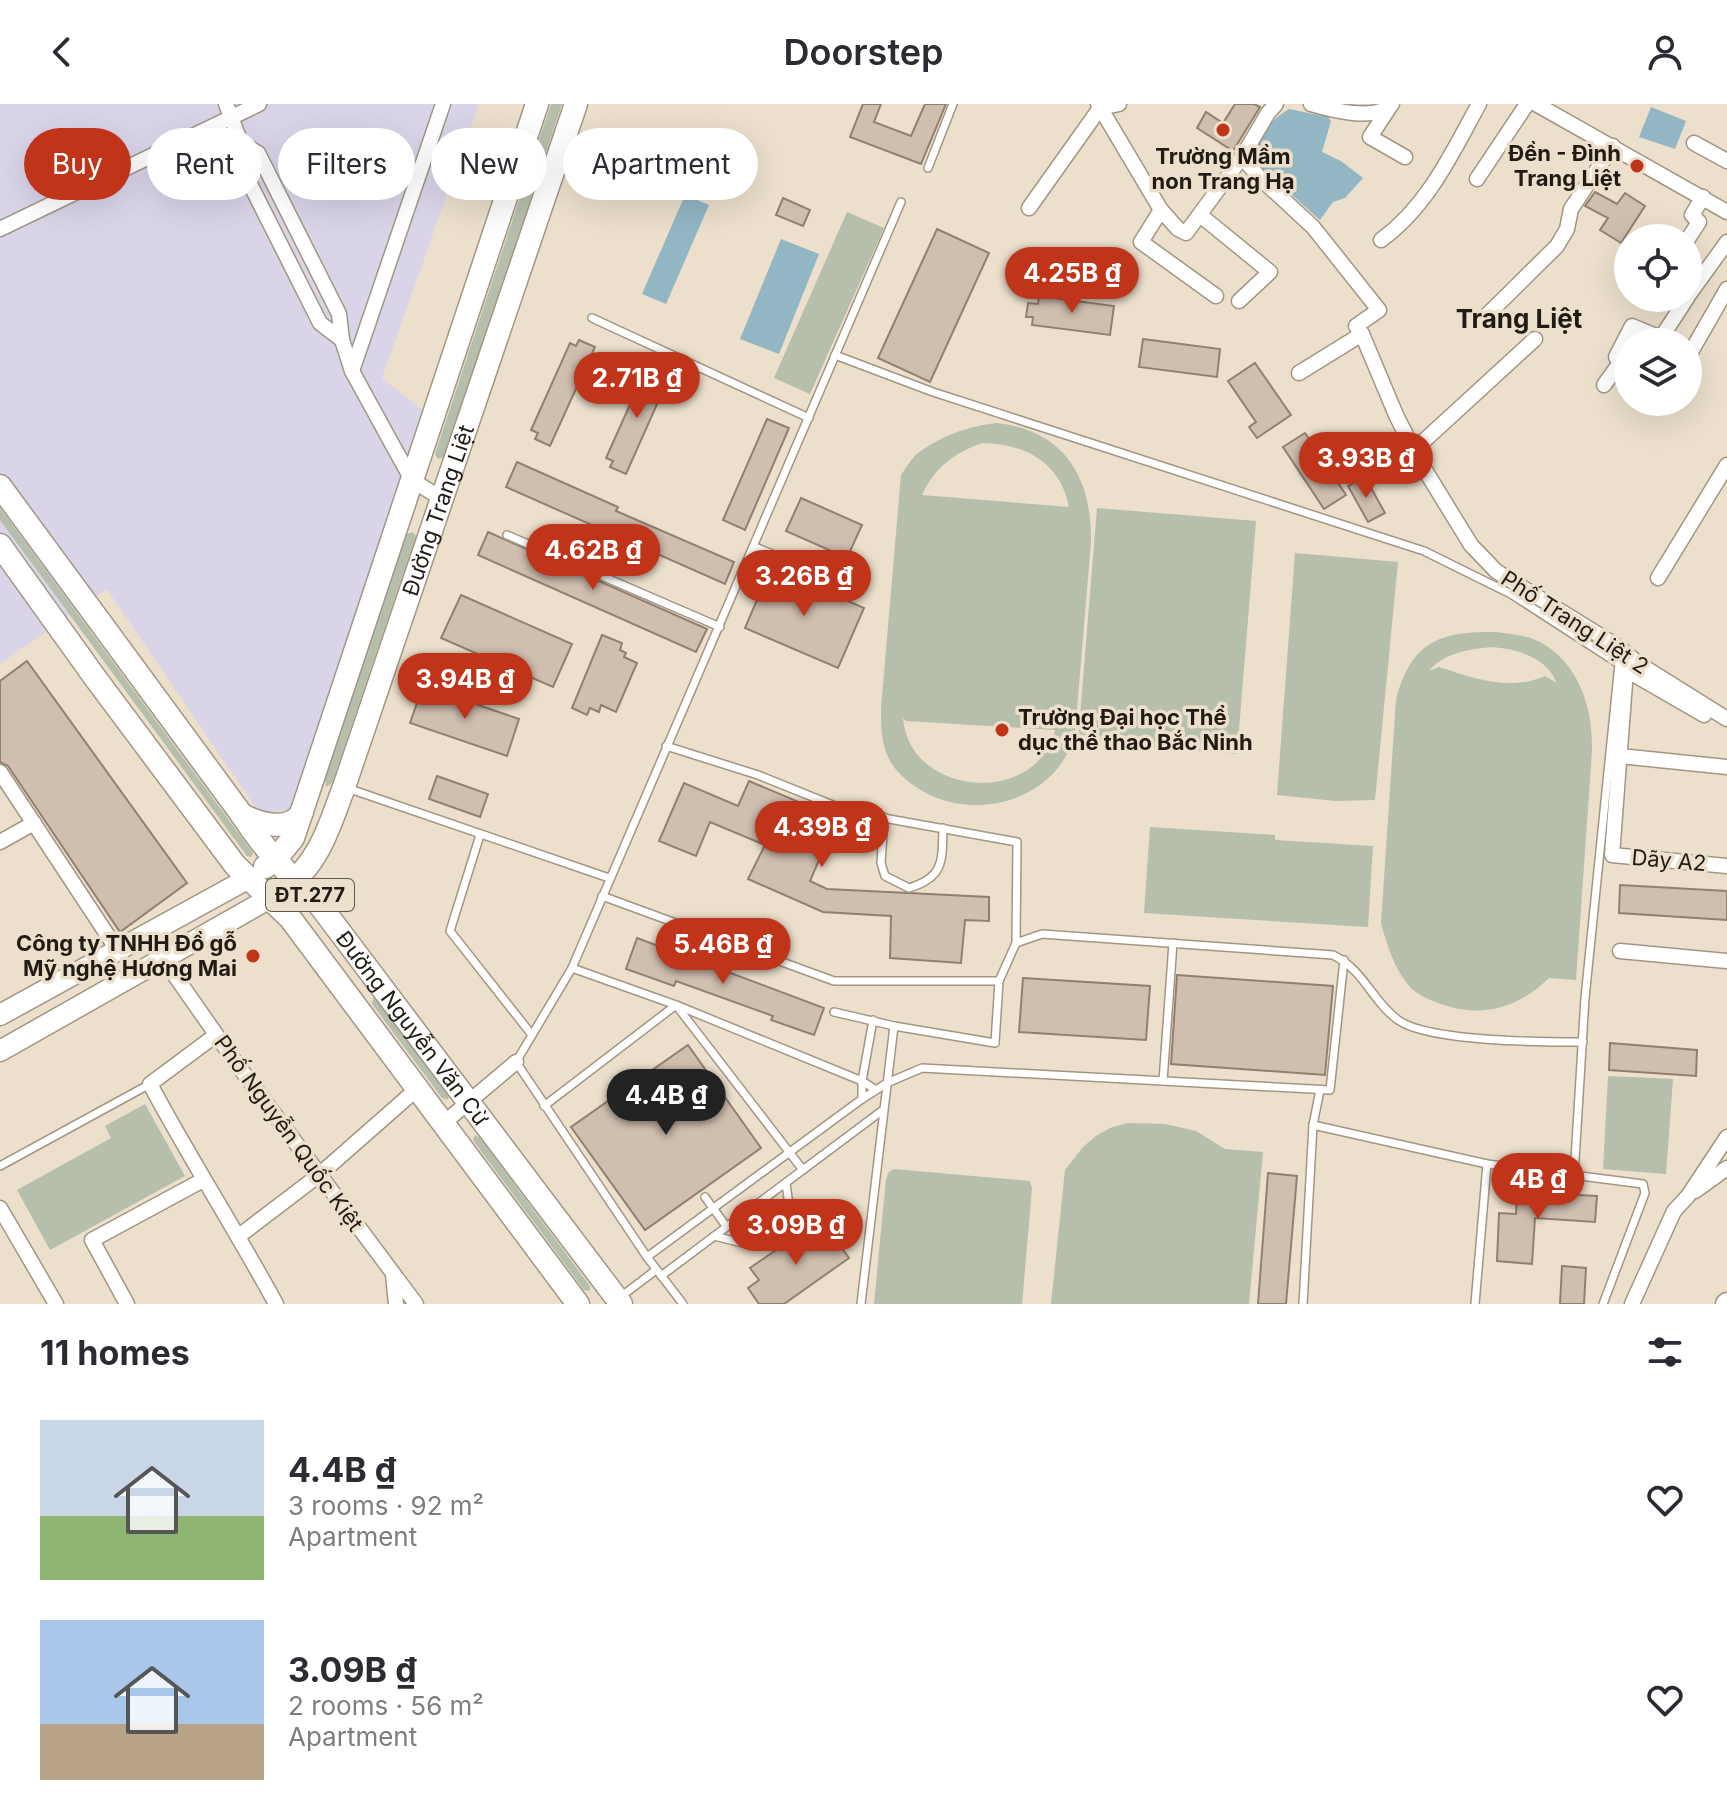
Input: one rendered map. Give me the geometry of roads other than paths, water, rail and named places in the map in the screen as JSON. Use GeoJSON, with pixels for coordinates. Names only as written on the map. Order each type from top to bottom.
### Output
{"type":"FeatureCollection","features":[{"type":"Feature","properties":{"kind":"main road","name":"Đường Trang Liệt"},"geometry":{"type":"LineString","coordinates":[[249,878],[274,861],[293,838],[537,104]]}},
{"type":"Feature","properties":{"kind":"main road","name":"Đường Trang Liệt"},"geometry":{"type":"LineString","coordinates":[[270,898],[295,881],[317,854],[344,787],[576,104]]}},
{"type":"Feature","properties":{"kind":"main road","name":"Đường Nguyễn Văn Cừ"},"geometry":{"type":"LineString","coordinates":[[0,486],[274,861],[315,899],[616,1302]]}},
{"type":"Feature","properties":{"kind":"main road","name":"Đường Nguyễn Văn Cừ"},"geometry":{"type":"LineString","coordinates":[[0,545],[235,865],[290,918],[578,1304]]}},
{"type":"Feature","properties":{"kind":"main road"},"geometry":{"type":"LineString","coordinates":[[242,815],[261,824],[283,824],[294,821],[302,812]]}},
{"type":"Feature","properties":{"kind":"street"},"geometry":{"type":"LineString","coordinates":[[0,229],[228,111],[259,104]]}},
{"type":"Feature","properties":{"kind":"street"},"geometry":{"type":"LineString","coordinates":[[352,371],[443,104]]}},
{"type":"Feature","properties":{"kind":"street"},"geometry":{"type":"LineString","coordinates":[[1029,208],[1099,106],[1119,104]]}},
{"type":"Feature","properties":{"kind":"street"},"geometry":{"type":"LineString","coordinates":[[1099,106],[1161,210],[1178,229],[1186,233],[1242,157],[1276,104]]}},
{"type":"Feature","properties":{"kind":"street"},"geometry":{"type":"LineString","coordinates":[[1311,104],[1369,113],[1391,106]]}},
{"type":"Feature","properties":{"kind":"street"},"geometry":{"type":"LineString","coordinates":[[1381,240],[1402,225],[1426,195],[1444,169],[1479,104]]}},
{"type":"Feature","properties":{"kind":"street"},"geometry":{"type":"LineString","coordinates":[[1477,179],[1527,104]]}},
{"type":"Feature","properties":{"kind":"street"},"geometry":{"type":"LineString","coordinates":[[1536,104],[1564,111],[1613,146],[1727,212]]}},
{"type":"Feature","properties":{"kind":"street"},"geometry":{"type":"LineString","coordinates":[[1391,106],[1370,137],[1405,157]]}},
{"type":"Feature","properties":{"kind":"street"},"geometry":{"type":"LineString","coordinates":[[1694,143],[1727,161]]}},
{"type":"Feature","properties":{"kind":"street"},"geometry":{"type":"LineString","coordinates":[[1483,319],[1557,246],[1567,229],[1571,209],[1613,146]]}},
{"type":"Feature","properties":{"kind":"street"},"geometry":{"type":"LineString","coordinates":[[1242,157],[1313,227],[1379,310],[1356,326],[1362,334],[1299,373]]}},
{"type":"Feature","properties":{"kind":"street"},"geometry":{"type":"LineString","coordinates":[[262,161],[339,314],[342,340],[352,371],[412,480],[442,499]]}},
{"type":"Feature","properties":{"kind":"street"},"geometry":{"type":"LineString","coordinates":[[1698,224],[1692,215],[1703,197]]}},
{"type":"Feature","properties":{"kind":"street"},"geometry":{"type":"LineString","coordinates":[[258,200],[320,323],[342,340]]}},
{"type":"Feature","properties":{"kind":"street"},"geometry":{"type":"LineString","coordinates":[[1161,210],[1141,242],[1216,296]]}},
{"type":"Feature","properties":{"kind":"street"},"geometry":{"type":"LineString","coordinates":[[1200,215],[1270,272],[1239,301]]}},
{"type":"Feature","properties":{"kind":"street"},"geometry":{"type":"LineString","coordinates":[[1702,276],[1727,242]]}},
{"type":"Feature","properties":{"kind":"street"},"geometry":{"type":"LineString","coordinates":[[1702,333],[1727,289]]}},
{"type":"Feature","properties":{"kind":"street"},"geometry":{"type":"LineString","coordinates":[[1604,385],[1622,360],[1616,357],[1632,326],[1661,338],[1677,312]]}},
{"type":"Feature","properties":{"kind":"street","name":"Phố Trang Liệt 2"},"geometry":{"type":"LineString","coordinates":[[1362,334],[1414,450],[1471,545],[1496,571],[1727,719]]}},
{"type":"Feature","properties":{"kind":"street"},"geometry":{"type":"LineString","coordinates":[[1414,450],[1535,339]]}},
{"type":"Feature","properties":{"kind":"street"},"geometry":{"type":"LineString","coordinates":[[1658,578],[1727,465]]}},
{"type":"Feature","properties":{"kind":"street"},"geometry":{"type":"LineString","coordinates":[[1727,727],[1626,670],[1620,756],[1727,767]]}},
{"type":"Feature","properties":{"kind":"street","name":"Dãy A2"},"geometry":{"type":"LineString","coordinates":[[1620,756],[1612,855],[1727,866]]}},
{"type":"Feature","properties":{"kind":"street"},"geometry":{"type":"LineString","coordinates":[[0,772],[118,951]]}},
{"type":"Feature","properties":{"kind":"street"},"geometry":{"type":"LineString","coordinates":[[0,842],[34,823]]}},
{"type":"Feature","properties":{"kind":"street"},"geometry":{"type":"LineString","coordinates":[[0,1015],[249,878]]}},
{"type":"Feature","properties":{"kind":"street"},"geometry":{"type":"LineString","coordinates":[[0,1051],[270,898]]}},
{"type":"Feature","properties":{"kind":"street"},"geometry":{"type":"LineString","coordinates":[[1620,951],[1727,961]]}},
{"type":"Feature","properties":{"kind":"street","name":"Phố Nguyễn Quốc Kiệt"},"geometry":{"type":"LineString","coordinates":[[164,960],[416,1304]]}},
{"type":"Feature","properties":{"kind":"street"},"geometry":{"type":"LineString","coordinates":[[216,1035],[150,1084],[276,1304]]}},
{"type":"Feature","properties":{"kind":"street"},"geometry":{"type":"LineString","coordinates":[[445,1122],[516,1062]]}},
{"type":"Feature","properties":{"kind":"street"},"geometry":{"type":"LineString","coordinates":[[239,1236],[319,1175],[418,1088]]}},
{"type":"Feature","properties":{"kind":"street"},"geometry":{"type":"LineString","coordinates":[[1632,1304],[1671,1216],[1727,1137]]}},
{"type":"Feature","properties":{"kind":"street"},"geometry":{"type":"LineString","coordinates":[[1688,1196],[1727,1168]]}},
{"type":"Feature","properties":{"kind":"street"},"geometry":{"type":"LineString","coordinates":[[127,1304],[92,1240],[203,1180]]}},
{"type":"Feature","properties":{"kind":"street"},"geometry":{"type":"LineString","coordinates":[[0,1208],[56,1304]]}},
{"type":"Feature","properties":{"kind":"street"},"geometry":{"type":"LineString","coordinates":[[393,1273],[396,1304]]}},
{"type":"Feature","properties":{"kind":"lane"},"geometry":{"type":"LineString","coordinates":[[928,168],[953,104]]}},
{"type":"Feature","properties":{"kind":"lane"},"geometry":{"type":"LineString","coordinates":[[683,1304],[658,1273],[516,1062],[572,968],[901,202]]}},
{"type":"Feature","properties":{"kind":"lane"},"geometry":{"type":"LineString","coordinates":[[592,318],[809,418]]}},
{"type":"Feature","properties":{"kind":"lane"},"geometry":{"type":"LineString","coordinates":[[835,355],[933,392],[1424,551],[1511,594],[1619,664],[1583,1042],[1574,1176]]}},
{"type":"Feature","properties":{"kind":"lane"},"geometry":{"type":"LineString","coordinates":[[507,535],[720,627]]}},
{"type":"Feature","properties":{"kind":"lane"},"geometry":{"type":"LineString","coordinates":[[755,547],[832,579]]}},
{"type":"Feature","properties":{"kind":"lane"},"geometry":{"type":"LineString","coordinates":[[666,746],[758,775],[850,812],[1017,842],[1016,943],[999,981],[995,1043],[894,1026],[834,1012]]}},
{"type":"Feature","properties":{"kind":"lane"},"geometry":{"type":"LineString","coordinates":[[344,787],[609,878]]}},
{"type":"Feature","properties":{"kind":"lane"},"geometry":{"type":"LineString","coordinates":[[884,817],[881,863],[885,876],[909,888],[924,884],[937,873],[942,862],[943,828]]}},
{"type":"Feature","properties":{"kind":"lane"},"geometry":{"type":"LineString","coordinates":[[480,835],[450,931],[532,1035]]}},
{"type":"Feature","properties":{"kind":"lane"},"geometry":{"type":"LineString","coordinates":[[602,896],[834,981],[999,981]]}},
{"type":"Feature","properties":{"kind":"lane"},"geometry":{"type":"LineString","coordinates":[[1016,943],[1042,934],[1333,955],[1361,974],[1380,1004],[1401,1022],[1412,1026],[1505,1041],[1583,1042]]}},
{"type":"Feature","properties":{"kind":"lane"},"geometry":{"type":"LineString","coordinates":[[1163,1081],[1173,943]]}},
{"type":"Feature","properties":{"kind":"lane"},"geometry":{"type":"LineString","coordinates":[[647,1257],[862,1099],[887,1083],[922,1068],[1330,1090],[1344,960]]}},
{"type":"Feature","properties":{"kind":"lane"},"geometry":{"type":"LineString","coordinates":[[572,968],[676,1005],[862,1081],[876,1090]]}},
{"type":"Feature","properties":{"kind":"lane"},"geometry":{"type":"LineString","coordinates":[[544,1106],[676,1005]]}},
{"type":"Feature","properties":{"kind":"lane"},"geometry":{"type":"LineString","coordinates":[[676,1005],[803,1170]]}},
{"type":"Feature","properties":{"kind":"lane"},"geometry":{"type":"LineString","coordinates":[[862,1099],[862,1081],[873,1020]]}},
{"type":"Feature","properties":{"kind":"lane"},"geometry":{"type":"LineString","coordinates":[[861,1304],[894,1026]]}},
{"type":"Feature","properties":{"kind":"lane"},"geometry":{"type":"LineString","coordinates":[[0,1166],[150,1084]]}},
{"type":"Feature","properties":{"kind":"lane"},"geometry":{"type":"LineString","coordinates":[[1303,1304],[1313,1125],[1320,1090]]}},
{"type":"Feature","properties":{"kind":"lane"},"geometry":{"type":"LineString","coordinates":[[616,1302],[714,1236],[883,1110]]}},
{"type":"Feature","properties":{"kind":"lane"},"geometry":{"type":"LineString","coordinates":[[1313,1125],[1487,1164],[1643,1184],[1645,1188],[1603,1304]]}},
{"type":"Feature","properties":{"kind":"lane"},"geometry":{"type":"LineString","coordinates":[[1475,1304],[1487,1164]]}},
{"type":"Feature","properties":{"kind":"lane"},"geometry":{"type":"LineString","coordinates":[[714,1236],[755,1246],[775,1239],[787,1226],[790,1212],[786,1184]]}},
{"type":"Feature","properties":{"kind":"lane"},"geometry":{"type":"LineString","coordinates":[[705,1197],[726,1226]]}},
{"type":"Feature","properties":{"kind":"water"},"geometry":{"type":"Polygon","coordinates":[[[1651,107],[1686,121],[1675,149],[1639,137],[1651,107]]]}},
{"type":"Feature","properties":{"kind":"water"},"geometry":{"type":"Polygon","coordinates":[[[1289,109],[1328,117],[1331,121],[1322,152],[1341,161],[1363,178],[1345,198],[1333,202],[1320,220],[1252,159],[1265,130],[1289,109]]]}},
{"type":"Feature","properties":{"kind":"water"},"geometry":{"type":"Polygon","coordinates":[[[683,200],[697,200],[709,205],[666,304],[642,294],[683,200]]]}},
{"type":"Feature","properties":{"kind":"water"},"geometry":{"type":"Polygon","coordinates":[[[781,239],[819,254],[779,354],[740,339],[781,239]]]}},
{"type":"Feature","properties":{"kind":"place","name":"Trường Mầm non Trang Hạ"},"geometry":{"type":"Point","coordinates":[1223,130]}},
{"type":"Feature","properties":{"kind":"place","name":"Đền - Đình Trang Liệt"},"geometry":{"type":"Point","coordinates":[1637,166]}},
{"type":"Feature","properties":{"kind":"place","name":"Trường Đại học Thể dục thể thao Bắc Ninh"},"geometry":{"type":"Point","coordinates":[1002,730]}},
{"type":"Feature","properties":{"kind":"place","name":"Công ty TNHH Đồ gỗ Mỹ nghệ Hương Mai"},"geometry":{"type":"Point","coordinates":[253,956]}},
{"type":"Feature","properties":{"kind":"district","name":"Trang Liệt"},"geometry":{"type":"Point","coordinates":[1519,318]}}]}
